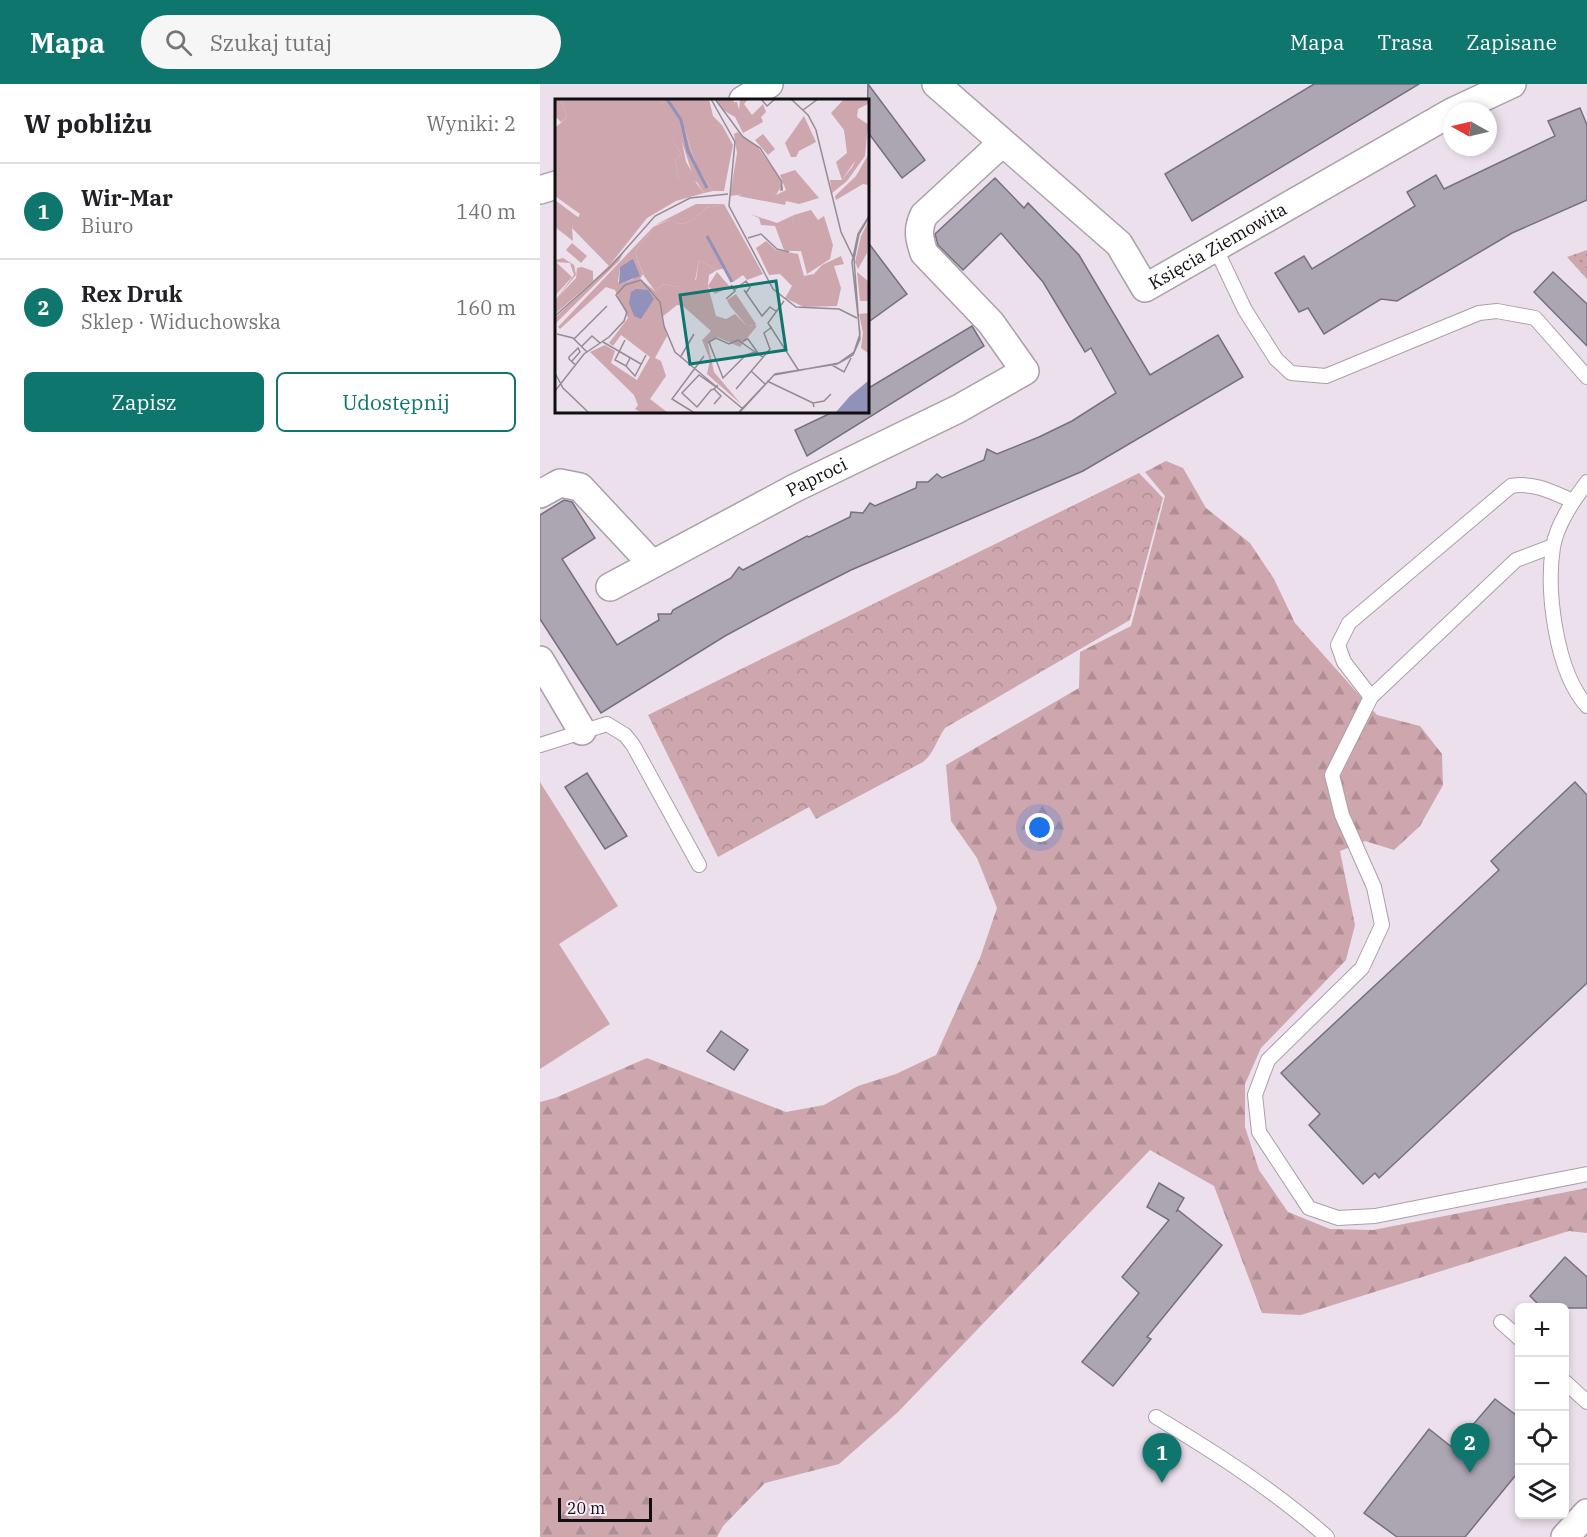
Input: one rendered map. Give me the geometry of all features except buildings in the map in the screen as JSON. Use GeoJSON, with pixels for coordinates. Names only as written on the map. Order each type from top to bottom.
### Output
{"type":"FeatureCollection","features":[{"type":"Feature","properties":{"kind":"street"},"geometry":{"type":"LineString","coordinates":[[745,99],[769,84]]}},
{"type":"Feature","properties":{"kind":"street","name":"Księcia Ziemowita"},"geometry":{"type":"LineString","coordinates":[[936,84],[1119,243],[1145,288],[1443,117]]}},
{"type":"Feature","properties":{"kind":"street","name":"Księcia Ziemowita"},"geometry":{"type":"LineString","coordinates":[[1473,102],[1512,84]]}},
{"type":"Feature","properties":{"kind":"street","name":"Paproci"},"geometry":{"type":"LineString","coordinates":[[610,587],[795,488],[958,410],[1025,370],[991,323],[924,253],[919,238],[919,225],[924,215],[1002,143]]}},
{"type":"Feature","properties":{"kind":"street"},"geometry":{"type":"LineString","coordinates":[[540,190],[555,185]]}},
{"type":"Feature","properties":{"kind":"street"},"geometry":{"type":"LineString","coordinates":[[540,494],[560,483],[580,487],[652,564]]}},
{"type":"Feature","properties":{"kind":"street"},"geometry":{"type":"LineString","coordinates":[[540,660],[582,731]]}},
{"type":"Feature","properties":{"kind":"street"},"geometry":{"type":"LineString","coordinates":[[1565,1537],[1587,1513]]}},
{"type":"Feature","properties":{"kind":"lane"},"geometry":{"type":"LineString","coordinates":[[1215,248],[1245,310],[1276,359],[1291,373],[1326,376],[1479,313],[1497,310],[1535,318],[1587,377]]}},
{"type":"Feature","properties":{"kind":"lane"},"geometry":{"type":"LineString","coordinates":[[1587,482],[1573,501],[1553,546],[1550,589],[1556,630],[1576,694],[1587,706]]}},
{"type":"Feature","properties":{"kind":"lane"},"geometry":{"type":"LineString","coordinates":[[1371,698],[1344,662],[1338,645],[1349,623],[1510,486],[1533,485],[1573,501]]}},
{"type":"Feature","properties":{"kind":"lane"},"geometry":{"type":"LineString","coordinates":[[1553,546],[1516,560],[1371,698],[1332,775],[1342,815],[1374,886],[1382,925],[1362,968],[1268,1060],[1255,1095],[1259,1132],[1310,1208],[1338,1218],[1375,1216],[1587,1174]]}},
{"type":"Feature","properties":{"kind":"lane"},"geometry":{"type":"LineString","coordinates":[[540,745],[607,724],[625,735],[633,745],[699,865]]}},
{"type":"Feature","properties":{"kind":"lane"},"geometry":{"type":"LineString","coordinates":[[1500,1322],[1515,1335]]}},
{"type":"Feature","properties":{"kind":"lane"},"geometry":{"type":"LineString","coordinates":[[1569,1386],[1587,1402]]}},
{"type":"Feature","properties":{"kind":"lane"},"geometry":{"type":"LineString","coordinates":[[1156,1417],[1225,1458],[1294,1508],[1326,1537]]}},
{"type":"Feature","properties":{"kind":"green space"},"geometry":{"type":"Polygon","coordinates":[[[1587,250],[1587,279],[1567,257],[1587,250]]]}},
{"type":"Feature","properties":{"kind":"green space"},"geometry":{"type":"Polygon","coordinates":[[[1166,461],[1183,468],[1206,508],[1250,543],[1274,579],[1295,623],[1377,715],[1420,726],[1442,754],[1443,785],[1420,826],[1394,850],[1365,841],[1340,851],[1355,925],[1346,960],[1261,1048],[1245,1084],[1245,1127],[1259,1170],[1288,1212],[1330,1229],[1373,1230],[1587,1188],[1587,1233],[1569,1231],[1301,1315],[1262,1313],[1214,1186],[1150,1150],[898,1412],[839,1464],[765,1483],[723,1526],[717,1537],[540,1537],[540,1102],[555,1098],[647,1058],[786,1112],[824,1105],[858,1086],[896,1074],[936,1055],[980,958],[997,908],[977,858],[951,821],[946,765],[1079,688],[1080,652],[1131,626],[1165,496],[1145,472],[1166,461]]]}},
{"type":"Feature","properties":{"kind":"green space"},"geometry":{"type":"Polygon","coordinates":[[[1139,473],[1163,498],[1130,620],[945,728],[923,762],[816,819],[809,807],[718,857],[648,715],[1139,473]]]}},
{"type":"Feature","properties":{"kind":"green space"},"geometry":{"type":"Polygon","coordinates":[[[540,782],[618,906],[559,944],[610,1024],[540,1069],[540,782]]]}},
{"type":"Feature","properties":{"kind":"place","name":"Rex Druk"},"geometry":{"type":"Point","coordinates":[1470,1473]}},
{"type":"Feature","properties":{"kind":"place","name":"Wir-Mar"},"geometry":{"type":"Point","coordinates":[1162,1483]}}]}
